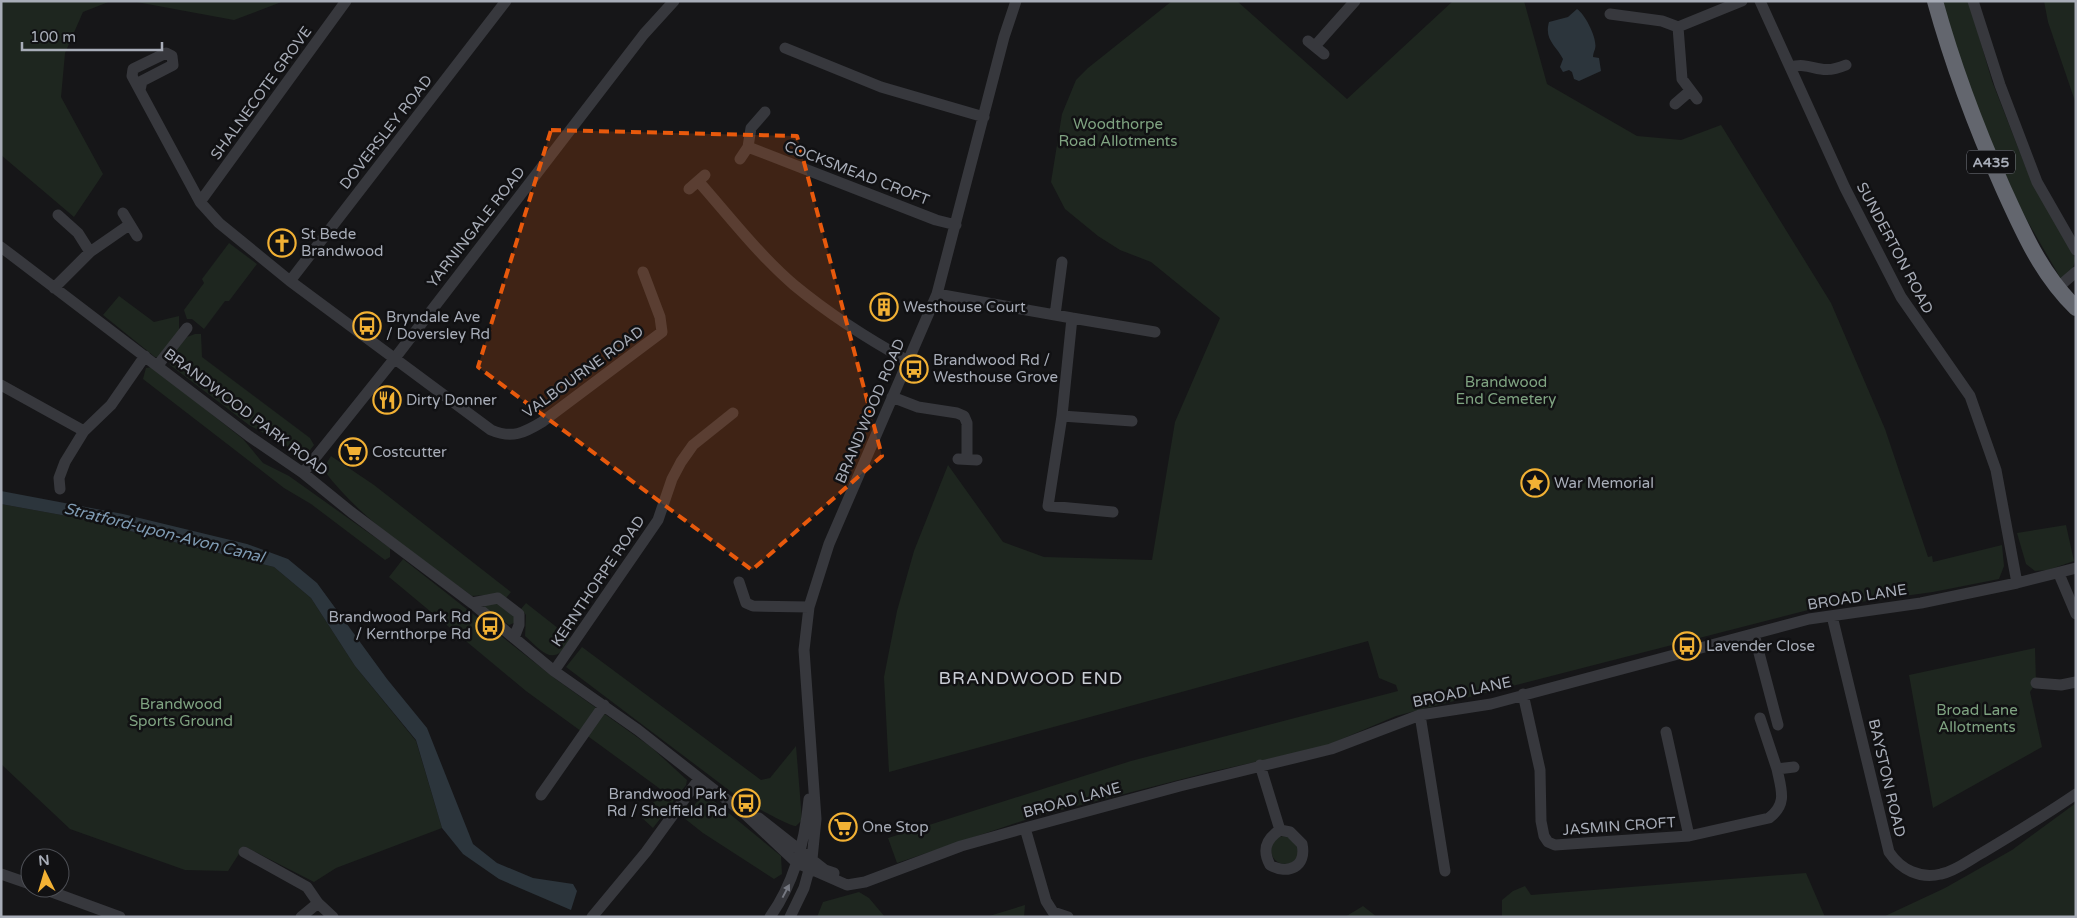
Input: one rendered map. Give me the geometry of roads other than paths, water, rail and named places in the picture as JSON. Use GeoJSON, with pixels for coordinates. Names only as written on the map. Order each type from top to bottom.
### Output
{"type":"FeatureCollection","features":[{"type":"Feature","properties":{"kind":"highway","name":"A435"},"geometry":{"type":"LineString","coordinates":[[1935,1],[1951,59],[1983,142],[2019,223],[2040,264],[2056,289],[2076,308]]}},
{"type":"Feature","properties":{"kind":"street","name":"SHALNECOTE GROVE"},"geometry":{"type":"LineString","coordinates":[[200,202],[346,1]]}},
{"type":"Feature","properties":{"kind":"street","name":"DOVERSLEY ROAD"},"geometry":{"type":"LineString","coordinates":[[290,282],[506,1]]}},
{"type":"Feature","properties":{"kind":"street","name":"YARNINGALE ROAD"},"geometry":{"type":"LineString","coordinates":[[303,473],[395,358],[644,34],[674,1]]}},
{"type":"Feature","properties":{"kind":"street","name":"BRANDWOOD ROAD"},"geometry":{"type":"LineString","coordinates":[[770,917],[788,889],[797,863],[807,858],[812,780],[804,650],[809,607],[829,544],[937,294],[1016,1]]}},
{"type":"Feature","properties":{"kind":"street"},"geometry":{"type":"LineString","coordinates":[[1316,47],[1355,1]]}},
{"type":"Feature","properties":{"kind":"street"},"geometry":{"type":"LineString","coordinates":[[1610,14],[1662,21],[1678,27],[1742,1]]}},
{"type":"Feature","properties":{"kind":"street","name":"SUNDERTON ROAD"},"geometry":{"type":"LineString","coordinates":[[1760,1],[1845,188],[1901,296],[1970,396],[1996,470],[2017,583]]}},
{"type":"Feature","properties":{"kind":"street"},"geometry":{"type":"LineString","coordinates":[[1973,1],[2000,86],[2038,182],[2076,250]]}},
{"type":"Feature","properties":{"kind":"street"},"geometry":{"type":"LineString","coordinates":[[1675,104],[1693,95],[1682,79],[1678,27]]}},
{"type":"Feature","properties":{"kind":"street"},"geometry":{"type":"LineString","coordinates":[[785,48],[881,87],[984,117]]}},
{"type":"Feature","properties":{"kind":"street"},"geometry":{"type":"LineString","coordinates":[[1790,67],[1804,65],[1824,72],[1846,65]]}},
{"type":"Feature","properties":{"kind":"street","name":"VALBOURNE ROAD"},"geometry":{"type":"LineString","coordinates":[[140,90],[200,202],[219,223],[290,282],[491,430],[512,436],[524,433],[542,422],[662,332],[660,318],[643,272]]}},
{"type":"Feature","properties":{"kind":"street"},"geometry":{"type":"LineString","coordinates":[[740,159],[748,147],[751,128],[765,112]]}},
{"type":"Feature","properties":{"kind":"street","name":"COCKSMEAD CROFT"},"geometry":{"type":"LineString","coordinates":[[748,147],[936,220],[956,225]]}},
{"type":"Feature","properties":{"kind":"street"},"geometry":{"type":"LineString","coordinates":[[698,182],[766,258],[794,285],[871,340],[908,361]]}},
{"type":"Feature","properties":{"kind":"street"},"geometry":{"type":"LineString","coordinates":[[123,213],[137,236]]}},
{"type":"Feature","properties":{"kind":"street"},"geometry":{"type":"LineString","coordinates":[[58,215],[78,233],[90,252]]}},
{"type":"Feature","properties":{"kind":"street"},"geometry":{"type":"LineString","coordinates":[[54,288],[90,252],[129,225]]}},
{"type":"Feature","properties":{"kind":"street","name":"BRANDWOOD PARK ROAD"},"geometry":{"type":"LineString","coordinates":[[1,247],[249,436],[303,473],[351,512],[472,603],[554,671],[604,705],[746,814],[797,863]]}},
{"type":"Feature","properties":{"kind":"street"},"geometry":{"type":"LineString","coordinates":[[1055,315],[1062,262]]}},
{"type":"Feature","properties":{"kind":"street"},"geometry":{"type":"LineString","coordinates":[[2056,289],[2076,272]]}},
{"type":"Feature","properties":{"kind":"street"},"geometry":{"type":"LineString","coordinates":[[937,294],[1155,332]]}},
{"type":"Feature","properties":{"kind":"street"},"geometry":{"type":"LineString","coordinates":[[1072,318],[1062,416],[1048,506],[1113,512]]}},
{"type":"Feature","properties":{"kind":"street"},"geometry":{"type":"LineString","coordinates":[[158,365],[188,328]]}},
{"type":"Feature","properties":{"kind":"street"},"geometry":{"type":"LineString","coordinates":[[60,489],[59,478],[65,462],[84,431],[111,405],[145,356]]}},
{"type":"Feature","properties":{"kind":"street"},"geometry":{"type":"LineString","coordinates":[[1,384],[84,431]]}},
{"type":"Feature","properties":{"kind":"street"},"geometry":{"type":"LineString","coordinates":[[892,397],[918,407],[957,412],[964,416],[967,423],[967,459]]}},
{"type":"Feature","properties":{"kind":"street"},"geometry":{"type":"LineString","coordinates":[[964,416],[968,404]]}},
{"type":"Feature","properties":{"kind":"street","name":"KERNTHORPE ROAD"},"geometry":{"type":"LineString","coordinates":[[554,671],[658,520],[672,479],[681,462],[693,445],[733,414]]}},
{"type":"Feature","properties":{"kind":"street"},"geometry":{"type":"LineString","coordinates":[[1062,416],[1132,422]]}},
{"type":"Feature","properties":{"kind":"street","name":"BROAD LANE"},"geometry":{"type":"LineString","coordinates":[[804,888],[819,882],[838,886],[865,882],[961,846],[1260,766],[1331,749],[1420,715],[1491,704],[1809,619],[1886,609],[2059,574],[2076,568]]}},
{"type":"Feature","properties":{"kind":"street"},"geometry":{"type":"LineString","coordinates":[[2059,574],[2076,614]]}},
{"type":"Feature","properties":{"kind":"street"},"geometry":{"type":"LineString","coordinates":[[739,582],[746,603],[809,607]]}},
{"type":"Feature","properties":{"kind":"street"},"geometry":{"type":"LineString","coordinates":[[472,603],[498,598],[519,614],[519,625],[514,638]]}},
{"type":"Feature","properties":{"kind":"street","name":"BAYSTON ROAD"},"geometry":{"type":"LineString","coordinates":[[1832,616],[1889,852],[1901,867],[1911,872],[1932,875],[1953,870],[2043,817],[2076,794]]}},
{"type":"Feature","properties":{"kind":"street"},"geometry":{"type":"LineString","coordinates":[[1754,634],[1778,726]]}},
{"type":"Feature","properties":{"kind":"street"},"geometry":{"type":"LineString","coordinates":[[2036,684],[2076,682]]}},
{"type":"Feature","properties":{"kind":"street","name":"JASMIN CROFT"},"geometry":{"type":"LineString","coordinates":[[1523,694],[1540,770],[1541,821],[1544,836],[1548,842],[1555,844],[1689,836],[1738,827],[1774,815],[1779,811],[1782,802],[1777,769],[1760,718]]}},
{"type":"Feature","properties":{"kind":"street"},"geometry":{"type":"LineString","coordinates":[[541,795],[604,705]]}},
{"type":"Feature","properties":{"kind":"street"},"geometry":{"type":"LineString","coordinates":[[1420,715],[1445,870]]}},
{"type":"Feature","properties":{"kind":"street"},"geometry":{"type":"LineString","coordinates":[[1665,732],[1689,836]]}},
{"type":"Feature","properties":{"kind":"street"},"geometry":{"type":"LineString","coordinates":[[1260,766],[1280,830]]}},
{"type":"Feature","properties":{"kind":"street"},"geometry":{"type":"LineString","coordinates":[[1777,769],[1794,767]]}},
{"type":"Feature","properties":{"kind":"street"},"geometry":{"type":"LineString","coordinates":[[592,917],[646,852],[699,779]]}},
{"type":"Feature","properties":{"kind":"street","name":"BRANDWOOD PARK ROAD"},"geometry":{"type":"LineString","coordinates":[[746,814],[761,818],[807,858]]}},
{"type":"Feature","properties":{"kind":"street"},"geometry":{"type":"LineString","coordinates":[[1026,828],[1046,901],[1053,912],[1068,917]]}},
{"type":"Feature","properties":{"kind":"street"},"geometry":{"type":"LineString","coordinates":[[244,852],[308,887],[318,903],[333,917]]}},
{"type":"Feature","properties":{"kind":"street"},"geometry":{"type":"LineString","coordinates":[[807,858],[825,870],[849,880],[865,882]]}},
{"type":"Feature","properties":{"kind":"street"},"geometry":{"type":"LineString","coordinates":[[807,858],[847,885]]}},
{"type":"Feature","properties":{"kind":"street"},"geometry":{"type":"LineString","coordinates":[[790,917],[804,888],[807,858]]}},
{"type":"Feature","properties":{"kind":"street"},"geometry":{"type":"LineString","coordinates":[[1,874],[20,881]]}},
{"type":"Feature","properties":{"kind":"street"},"geometry":{"type":"LineString","coordinates":[[68,898],[120,917]]}},
{"type":"Feature","properties":{"kind":"street"},"geometry":{"type":"LineString","coordinates":[[301,917],[318,903]]}},
{"type":"Feature","properties":{"kind":"water"},"geometry":{"type":"Polygon","coordinates":[[[1577,9],[1584,16],[1593,33],[1595,49],[1593,57],[1599,58],[1601,71],[1579,81],[1574,79],[1572,72],[1569,70],[1563,72],[1560,67],[1563,59],[1549,38],[1548,33],[1549,22],[1568,17],[1577,9]]]}},
{"type":"Feature","properties":{"kind":"water","name":"Stratford-upon-Avon Canal"},"geometry":{"type":"Polygon","coordinates":[[[1,491],[123,514],[247,544],[288,559],[317,583],[387,679],[427,728],[473,844],[497,863],[533,878],[573,884],[577,891],[571,910],[499,879],[463,854],[442,828],[416,740],[355,666],[311,598],[274,567],[78,518],[1,504],[1,491]]]}},
{"type":"Feature","properties":{"kind":"place","name":"St Bede Brandwood"},"geometry":{"type":"Point","coordinates":[282,243]}},
{"type":"Feature","properties":{"kind":"place","name":"Westhouse Court"},"geometry":{"type":"Point","coordinates":[884,307]}},
{"type":"Feature","properties":{"kind":"place","name":"Bryndale Ave / Doversley Rd"},"geometry":{"type":"Point","coordinates":[367,326]}},
{"type":"Feature","properties":{"kind":"place","name":"Brandwood Rd / Westhouse Grove"},"geometry":{"type":"Point","coordinates":[914,369]}},
{"type":"Feature","properties":{"kind":"place","name":"Dirty Donner"},"geometry":{"type":"Point","coordinates":[387,400]}},
{"type":"Feature","properties":{"kind":"place","name":"Costcutter"},"geometry":{"type":"Point","coordinates":[353,452]}},
{"type":"Feature","properties":{"kind":"place","name":"War Memorial"},"geometry":{"type":"Point","coordinates":[1535,483]}},
{"type":"Feature","properties":{"kind":"place","name":"Brandwood Park Rd / Kernthorpe Rd"},"geometry":{"type":"Point","coordinates":[490,626]}},
{"type":"Feature","properties":{"kind":"place","name":"Lavender Close"},"geometry":{"type":"Point","coordinates":[1687,646]}},
{"type":"Feature","properties":{"kind":"place","name":"Brandwood Park Rd / Shelfield Rd"},"geometry":{"type":"Point","coordinates":[746,803]}},
{"type":"Feature","properties":{"kind":"place","name":"One Stop"},"geometry":{"type":"Point","coordinates":[843,827]}},
{"type":"Feature","properties":{"kind":"district","name":"BRANDWOOD END"},"geometry":{"type":"Point","coordinates":[1031,678]}},
{"type":"Feature","properties":{"kind":"park label","name":"Woodthorpe Road Allotments"},"geometry":{"type":"Point","coordinates":[1118,132]}},
{"type":"Feature","properties":{"kind":"park label","name":"Brandwood End Cemetery"},"geometry":{"type":"Point","coordinates":[1506,390]}},
{"type":"Feature","properties":{"kind":"park label","name":"Brandwood Sports Ground"},"geometry":{"type":"Point","coordinates":[181,712]}},
{"type":"Feature","properties":{"kind":"park label","name":"Broad Lane Allotments"},"geometry":{"type":"Point","coordinates":[1977,718]}}]}
